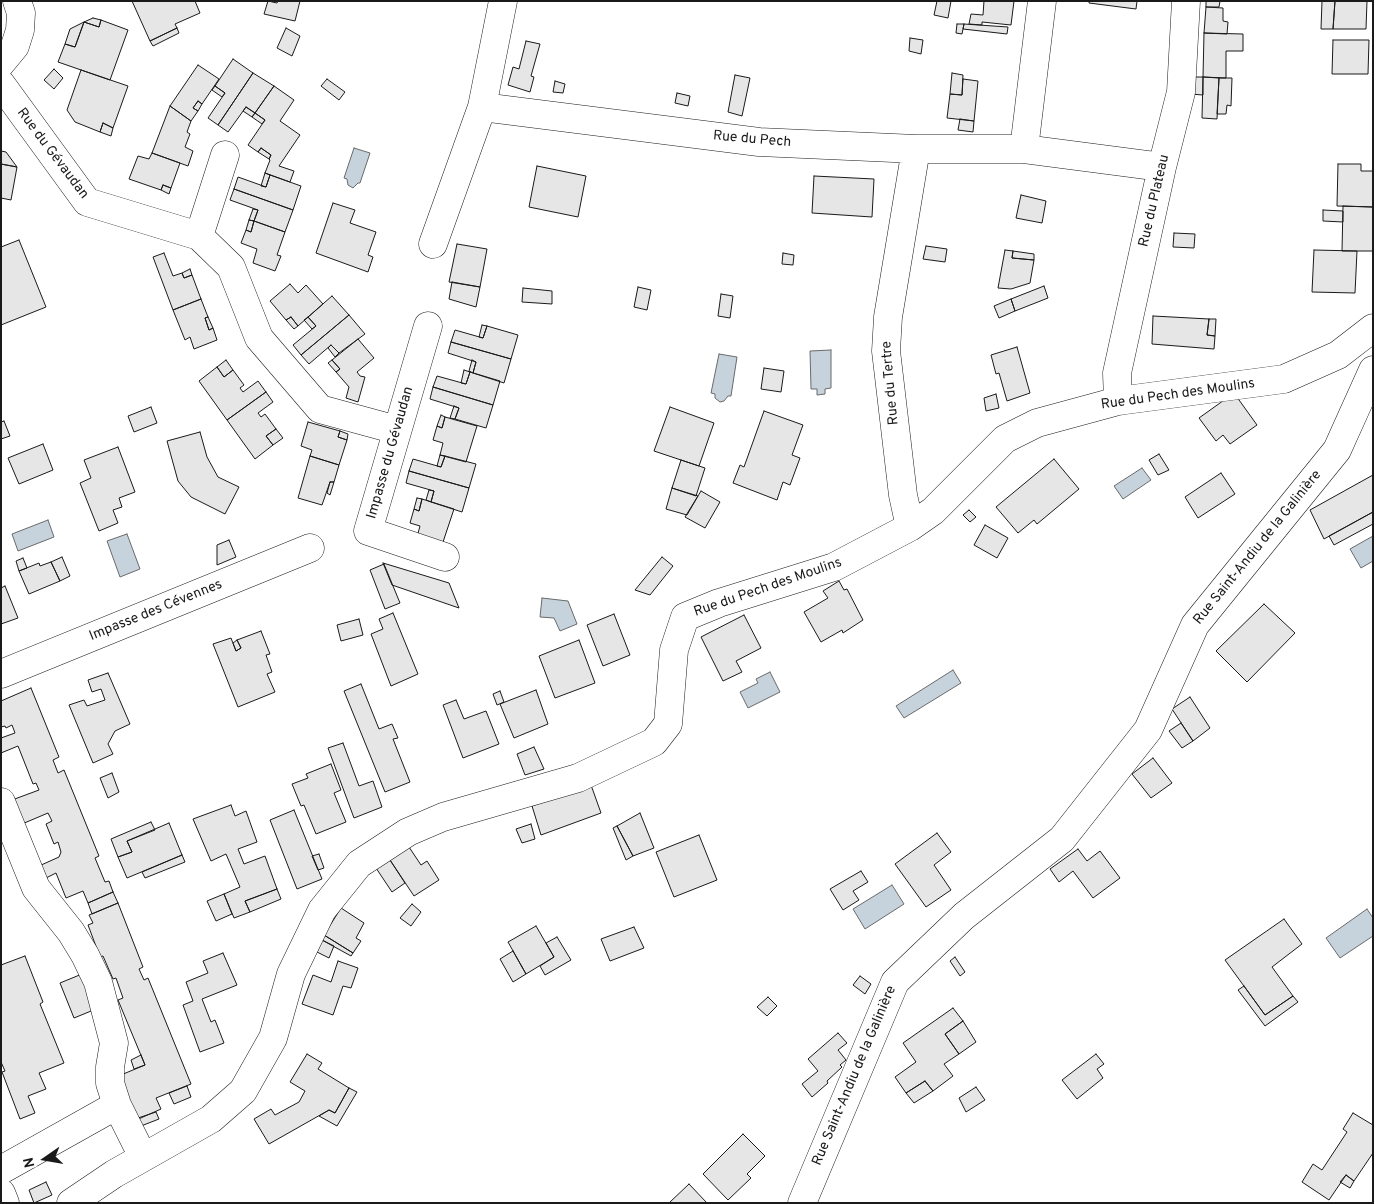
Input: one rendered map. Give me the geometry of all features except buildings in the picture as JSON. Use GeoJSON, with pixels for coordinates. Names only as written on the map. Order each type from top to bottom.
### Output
{"type":"FeatureCollection","features":[{"type":"Feature","properties":{"kind":"street"},"geometry":{"type":"LineString","coordinates":[[1,63],[15,46],[20,30],[21,13],[17,1]]}},
{"type":"Feature","properties":{"kind":"street"},"geometry":{"type":"LineString","coordinates":[[433,244],[482,107],[503,1]]}},
{"type":"Feature","properties":{"kind":"street"},"geometry":{"type":"LineString","coordinates":[[1024,149],[1042,1]]}},
{"type":"Feature","properties":{"kind":"street","name":"Rue du Plateau"},"geometry":{"type":"LineString","coordinates":[[1118,401],[1117,374],[1162,167],[1181,92],[1186,1]]}},
{"type":"Feature","properties":{"kind":"street","name":"Rue du Gévaudan"},"geometry":{"type":"LineString","coordinates":[[1,84],[87,202],[199,236],[231,267],[259,338],[320,409],[397,430]]}},
{"type":"Feature","properties":{"kind":"street","name":"Rue du Pech"},"geometry":{"type":"LineString","coordinates":[[482,107],[759,142],[916,149],[1024,149],[1162,167]]}},
{"type":"Feature","properties":{"kind":"street","name":"Rue du Tertre"},"geometry":{"type":"LineString","coordinates":[[910,527],[903,495],[886,351],[888,317],[916,149]]}},
{"type":"Feature","properties":{"kind":"street"},"geometry":{"type":"LineString","coordinates":[[199,236],[225,155]]}},
{"type":"Feature","properties":{"kind":"street","name":"Impasse du Gévaudan"},"geometry":{"type":"LineString","coordinates":[[428,326],[368,531],[445,557]]}},
{"type":"Feature","properties":{"kind":"street","name":"Rue du Pech des Moulins"},"geometry":{"type":"LineString","coordinates":[[71,1203],[114,1174],[211,1119],[243,1091],[273,1038],[291,974],[322,910],[359,864],[408,832],[443,817],[578,778],[654,742],[668,724],[674,650],[685,617],[719,603],[834,567],[910,527],[933,511],[1005,439],[1037,423],[1118,401],[1284,379],[1338,355],[1373,328]]}},
{"type":"Feature","properties":{"kind":"street","name":"Rue Saint-Andiu de la Galinière"},"geometry":{"type":"LineString","coordinates":[[802,1203],[895,982],[964,916],[1062,840],[1142,738],[1148,730],[1195,625],[1337,450],[1373,370]]}},
{"type":"Feature","properties":{"kind":"street","name":"Impasse des Cévennes"},"geometry":{"type":"LineString","coordinates":[[1,674],[310,548]]}},
{"type":"Feature","properties":{"kind":"street"},"geometry":{"type":"LineString","coordinates":[[1,802],[36,888],[71,932],[85,954],[98,982],[114,1043],[110,1067],[110,1083],[117,1105],[143,1157]]}},
{"type":"Feature","properties":{"kind":"street"},"geometry":{"type":"LineString","coordinates":[[1,1170],[117,1105]]}},
{"type":"Feature","properties":{"kind":"street"},"geometry":{"type":"LineString","coordinates":[[1,1193],[5,1203]]}},
{"type":"Feature","properties":{"kind":"shaded area"},"geometry":{"type":"Polygon","coordinates":[[[354,148],[370,153],[360,183],[353,188],[348,185],[347,179],[344,178],[354,148]]]}},
{"type":"Feature","properties":{"kind":"shaded area"},"geometry":{"type":"Polygon","coordinates":[[[831,350],[831,388],[825,389],[825,394],[817,395],[817,389],[811,389],[810,351],[831,350]]]}},
{"type":"Feature","properties":{"kind":"shaded area"},"geometry":{"type":"Polygon","coordinates":[[[719,354],[737,357],[731,396],[720,402],[715,398],[715,394],[711,393],[719,354]]]}},
{"type":"Feature","properties":{"kind":"shaded area"},"geometry":{"type":"Polygon","coordinates":[[[1142,468],[1151,480],[1123,499],[1114,486],[1142,468]]]}},
{"type":"Feature","properties":{"kind":"shaded area"},"geometry":{"type":"Polygon","coordinates":[[[48,520],[54,537],[18,551],[12,534],[48,520]]]}},
{"type":"Feature","properties":{"kind":"shaded area"},"geometry":{"type":"Polygon","coordinates":[[[127,534],[140,569],[120,577],[107,541],[127,534]]]}},
{"type":"Feature","properties":{"kind":"shaded area"},"geometry":{"type":"Polygon","coordinates":[[[1373,536],[1373,561],[1361,568],[1350,549],[1373,536]]]}},
{"type":"Feature","properties":{"kind":"shaded area"},"geometry":{"type":"Polygon","coordinates":[[[542,598],[568,601],[577,624],[560,631],[554,618],[540,617],[542,598]]]}},
{"type":"Feature","properties":{"kind":"shaded area"},"geometry":{"type":"Polygon","coordinates":[[[953,670],[961,683],[904,718],[896,706],[953,670]]]}},
{"type":"Feature","properties":{"kind":"shaded area"},"geometry":{"type":"Polygon","coordinates":[[[770,672],[780,692],[748,708],[740,692],[758,683],[756,679],[770,672]]]}},
{"type":"Feature","properties":{"kind":"shaded area"},"geometry":{"type":"Polygon","coordinates":[[[892,885],[904,904],[865,929],[853,909],[892,885]]]}},
{"type":"Feature","properties":{"kind":"shaded area"},"geometry":{"type":"Polygon","coordinates":[[[1367,909],[1373,918],[1373,936],[1340,958],[1326,938],[1367,909]]]}}]}
